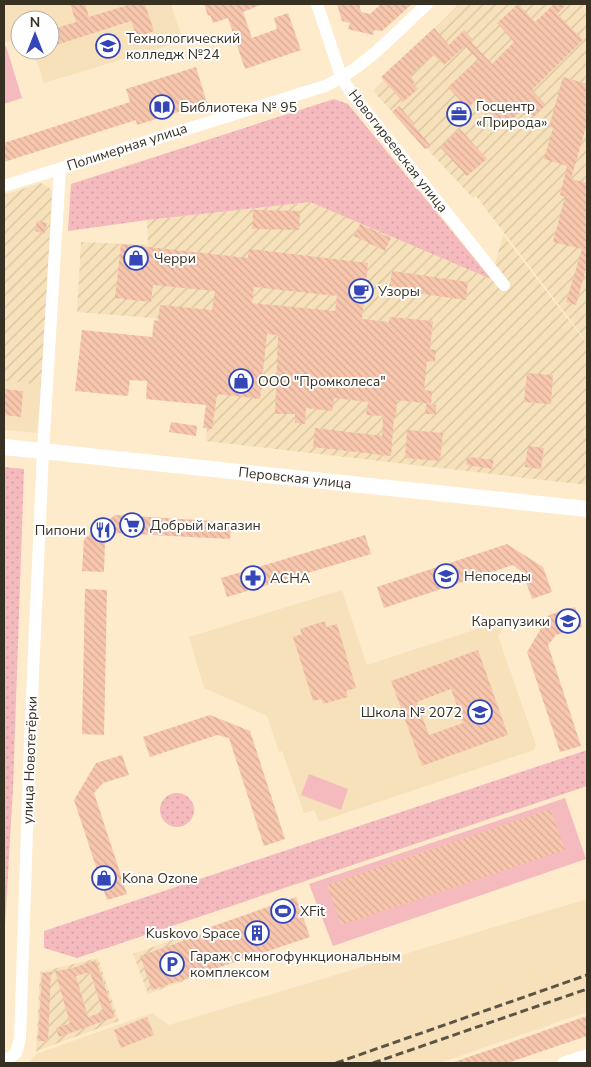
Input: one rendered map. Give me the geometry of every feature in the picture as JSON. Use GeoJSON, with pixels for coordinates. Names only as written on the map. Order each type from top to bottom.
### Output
{"type":"FeatureCollection","features":[{"type":"Feature","properties":{"kind":"main road","name":"Перовская улица"},"geometry":{"type":"LineString","coordinates":[[4,446],[587,509]]}},
{"type":"Feature","properties":{"kind":"street","name":"Новогиреевская улица"},"geometry":{"type":"LineString","coordinates":[[316,4],[342,79],[504,285]]}},
{"type":"Feature","properties":{"kind":"street","name":"Полимерная улица"},"geometry":{"type":"LineString","coordinates":[[4,186],[325,86],[342,79],[358,68],[427,4]]}},
{"type":"Feature","properties":{"kind":"street","name":"улица Новотетёрки"},"geometry":{"type":"LineString","coordinates":[[4,1062],[16,1053],[20,1040],[30,741],[43,450],[60,169]]}},
{"type":"Feature","properties":{"kind":"street"},"geometry":{"type":"LineString","coordinates":[[563,1063],[587,1055]]}},
{"type":"Feature","properties":{"kind":"shaded area","name":"Технологический колледж №24"},"geometry":{"type":"Polygon","coordinates":[[[4,4],[171,4],[183,41],[44,83],[36,60],[60,60],[60,10],[10,10],[10,41],[4,43],[4,4]]]}},
{"type":"Feature","properties":{"kind":"shaded area"},"geometry":{"type":"Polygon","coordinates":[[[459,4],[587,4],[587,342],[476,196],[498,177],[473,198],[373,91],[459,4]]]}},
{"type":"Feature","properties":{"kind":"shaded area"},"geometry":{"type":"Polygon","coordinates":[[[6,46],[22,98],[4,104],[4,47],[6,46]]]}},
{"type":"Feature","properties":{"kind":"shaded area"},"geometry":{"type":"Polygon","coordinates":[[[334,99],[348,104],[491,279],[310,202],[147,220],[68,231],[71,184],[334,99]]]}},
{"type":"Feature","properties":{"kind":"shaded area"},"geometry":{"type":"Polygon","coordinates":[[[41,183],[52,190],[42,385],[4,381],[4,195],[41,183]]]}},
{"type":"Feature","properties":{"kind":"shaded area"},"geometry":{"type":"Polygon","coordinates":[[[310,202],[491,279],[503,235],[587,344],[587,485],[206,441],[215,323],[77,312],[81,242],[148,245],[147,220],[310,202]]]}},
{"type":"Feature","properties":{"kind":"shaded area"},"geometry":{"type":"Polygon","coordinates":[[[4,381],[42,385],[37,433],[4,430],[4,381]]]}},
{"type":"Feature","properties":{"kind":"shaded area"},"geometry":{"type":"Polygon","coordinates":[[[4,467],[24,469],[13,788],[4,943],[4,467]]]}},
{"type":"Feature","properties":{"kind":"shaded area"},"geometry":{"type":"Polygon","coordinates":[[[342,590],[367,665],[495,623],[494,619],[500,617],[503,628],[498,636],[536,745],[534,750],[319,822],[314,810],[304,813],[282,751],[279,752],[267,716],[204,688],[189,637],[342,590]]]}},
{"type":"Feature","properties":{"kind":"shaded area"},"geometry":{"type":"Polygon","coordinates":[[[587,750],[587,786],[77,958],[44,948],[44,931],[587,750]]]}},
{"type":"Feature","properties":{"kind":"shaded area"},"geometry":{"type":"Polygon","coordinates":[[[309,774],[348,789],[341,810],[301,795],[309,774]]]}},
{"type":"Feature","properties":{"kind":"shaded area"},"geometry":{"type":"Polygon","coordinates":[[[177,793],[184,794],[189,798],[193,803],[193,817],[189,822],[184,826],[177,827],[170,826],[165,822],[161,817],[160,810],[161,803],[165,798],[170,794],[177,793]]]}},
{"type":"Feature","properties":{"kind":"shaded area"},"geometry":{"type":"Polygon","coordinates":[[[565,798],[586,859],[333,946],[309,884],[565,798]]]}},
{"type":"Feature","properties":{"kind":"shaded area"},"geometry":{"type":"Polygon","coordinates":[[[587,899],[587,1012],[440,1063],[29,1063],[36,1054],[152,1013],[169,1025],[587,899]]]}},
{"type":"Feature","properties":{"kind":"shaded area","name":"Гараж с многофункциональным комплексом"},"geometry":{"type":"Polygon","coordinates":[[[194,932],[209,972],[148,994],[133,954],[194,932]]]}},
{"type":"Feature","properties":{"kind":"shaded area"},"geometry":{"type":"Polygon","coordinates":[[[98,958],[119,1021],[36,1051],[40,972],[98,958]]]}},
{"type":"Feature","properties":{"kind":"building"},"geometry":{"type":"Polygon","coordinates":[[[70,4],[85,4],[89,17],[131,4],[145,4],[154,31],[137,37],[131,21],[60,44],[60,27],[76,22],[70,4]]]}},
{"type":"Feature","properties":{"kind":"building"},"geometry":{"type":"Polygon","coordinates":[[[204,4],[263,4],[243,12],[252,38],[277,29],[274,18],[288,13],[301,50],[245,69],[228,18],[213,23],[210,15],[208,16],[204,4]]]}},
{"type":"Feature","properties":{"kind":"building"},"geometry":{"type":"Polygon","coordinates":[[[337,4],[359,4],[361,12],[370,14],[381,4],[412,4],[382,31],[374,30],[373,35],[348,29],[350,23],[342,21],[337,4]]]}},
{"type":"Feature","properties":{"kind":"building"},"geometry":{"type":"Polygon","coordinates":[[[518,4],[535,22],[554,4],[567,4],[557,14],[583,40],[532,90],[546,105],[533,117],[525,108],[503,127],[478,99],[467,108],[448,87],[478,60],[465,46],[444,65],[433,55],[410,76],[415,82],[413,84],[418,89],[403,102],[381,77],[434,28],[449,45],[464,30],[473,40],[471,42],[492,64],[514,42],[497,23],[518,4]]]}},
{"type":"Feature","properties":{"kind":"building"},"geometry":{"type":"Polygon","coordinates":[[[196,67],[207,103],[137,125],[136,120],[4,162],[4,143],[130,102],[126,89],[196,67]]]}},
{"type":"Feature","properties":{"kind":"building"},"geometry":{"type":"Polygon","coordinates":[[[563,77],[587,84],[587,123],[571,179],[587,183],[587,265],[576,305],[566,302],[582,249],[553,242],[565,197],[560,195],[567,166],[544,159],[553,128],[549,127],[563,77]]]}},
{"type":"Feature","properties":{"kind":"building"},"geometry":{"type":"Polygon","coordinates":[[[399,106],[430,145],[425,149],[392,112],[399,106]]]}},
{"type":"Feature","properties":{"kind":"building"},"geometry":{"type":"Polygon","coordinates":[[[460,129],[487,159],[467,176],[440,147],[460,129]]]}},
{"type":"Feature","properties":{"kind":"building"},"geometry":{"type":"Polygon","coordinates":[[[253,210],[300,211],[299,230],[252,229],[253,210]]]}},
{"type":"Feature","properties":{"kind":"building"},"geometry":{"type":"Polygon","coordinates":[[[37,221],[47,223],[44,234],[35,231],[37,221]]]}},
{"type":"Feature","properties":{"kind":"building"},"geometry":{"type":"Polygon","coordinates":[[[360,224],[391,238],[385,251],[354,236],[360,224]]]}},
{"type":"Feature","properties":{"kind":"building"},"geometry":{"type":"Polygon","coordinates":[[[121,244],[248,258],[249,249],[368,263],[362,319],[389,322],[390,317],[433,321],[430,349],[436,350],[435,362],[427,361],[424,390],[432,391],[431,404],[397,400],[391,456],[313,447],[315,428],[382,436],[383,416],[366,415],[368,402],[334,398],[332,411],[306,408],[305,424],[295,423],[295,414],[275,414],[278,335],[267,334],[260,399],[217,394],[212,429],[203,428],[206,405],[146,399],[147,381],[130,380],[128,396],[75,391],[82,330],[152,337],[154,320],[158,321],[160,305],[212,310],[215,291],[153,285],[151,302],[115,298],[121,244]],[[254,287],[252,303],[335,311],[337,296],[254,287]]]}},
{"type":"Feature","properties":{"kind":"building"},"geometry":{"type":"Polygon","coordinates":[[[392,271],[468,282],[466,300],[408,292],[409,288],[390,286],[392,271]]]}},
{"type":"Feature","properties":{"kind":"building"},"geometry":{"type":"Polygon","coordinates":[[[527,373],[553,375],[551,404],[524,402],[527,373]]]}},
{"type":"Feature","properties":{"kind":"building"},"geometry":{"type":"Polygon","coordinates":[[[4,389],[23,391],[21,417],[4,415],[4,389]]]}},
{"type":"Feature","properties":{"kind":"building"},"geometry":{"type":"Polygon","coordinates":[[[426,404],[436,405],[436,414],[425,414],[426,404]]]}},
{"type":"Feature","properties":{"kind":"building"},"geometry":{"type":"Polygon","coordinates":[[[171,422],[197,426],[196,436],[169,432],[171,422]]]}},
{"type":"Feature","properties":{"kind":"building"},"geometry":{"type":"Polygon","coordinates":[[[407,430],[443,433],[440,461],[405,458],[407,430]]]}},
{"type":"Feature","properties":{"kind":"building"},"geometry":{"type":"Polygon","coordinates":[[[528,446],[544,448],[541,469],[525,467],[528,446]]]}},
{"type":"Feature","properties":{"kind":"building"},"geometry":{"type":"Polygon","coordinates":[[[467,457],[494,460],[492,469],[466,465],[467,457]]]}},
{"type":"Feature","properties":{"kind":"building"},"geometry":{"type":"Polygon","coordinates":[[[115,515],[231,522],[230,539],[114,533],[105,540],[104,572],[82,571],[84,539],[115,515]]]}},
{"type":"Feature","properties":{"kind":"building"},"geometry":{"type":"Polygon","coordinates":[[[365,535],[371,554],[227,597],[221,578],[365,535]]]}},
{"type":"Feature","properties":{"kind":"building"},"geometry":{"type":"Polygon","coordinates":[[[507,544],[543,567],[552,592],[532,599],[523,573],[513,565],[384,608],[377,587],[507,544]]]}},
{"type":"Feature","properties":{"kind":"building"},"geometry":{"type":"Polygon","coordinates":[[[85,589],[107,590],[104,735],[82,734],[85,589]]]}},
{"type":"Feature","properties":{"kind":"building"},"geometry":{"type":"Polygon","coordinates":[[[575,607],[582,627],[556,635],[548,645],[581,746],[560,752],[527,652],[549,615],[575,607]]]}},
{"type":"Feature","properties":{"kind":"building"},"geometry":{"type":"Polygon","coordinates":[[[325,621],[326,627],[337,624],[356,688],[346,691],[348,697],[323,704],[322,699],[313,701],[293,637],[302,634],[300,629],[325,621]]]}},
{"type":"Feature","properties":{"kind":"building","name":"Школа № 2072"},"geometry":{"type":"Polygon","coordinates":[[[478,650],[508,735],[422,766],[391,681],[478,650]],[[451,689],[417,702],[429,735],[463,723],[451,689]]]}},
{"type":"Feature","properties":{"kind":"building"},"geometry":{"type":"Polygon","coordinates":[[[210,715],[250,731],[285,839],[264,846],[229,738],[217,735],[150,757],[143,737],[210,715]]]}},
{"type":"Feature","properties":{"kind":"building"},"geometry":{"type":"Polygon","coordinates":[[[122,755],[129,775],[103,783],[94,793],[127,894],[107,900],[74,800],[96,763],[122,755]]]}},
{"type":"Feature","properties":{"kind":"building"},"geometry":{"type":"Polygon","coordinates":[[[550,809],[565,850],[341,925],[327,885],[550,809]]]}},
{"type":"Feature","properties":{"kind":"building","name":"Kuskovo Space"},"geometry":{"type":"Polygon","coordinates":[[[296,897],[310,937],[152,990],[140,956],[206,933],[205,929],[296,897]]]}},
{"type":"Feature","properties":{"kind":"building"},"geometry":{"type":"Polygon","coordinates":[[[96,960],[115,1017],[59,1037],[56,1028],[70,1023],[55,971],[70,969],[96,960]],[[90,972],[76,976],[88,1017],[103,1012],[90,972]]]}},
{"type":"Feature","properties":{"kind":"building"},"geometry":{"type":"Polygon","coordinates":[[[51,972],[48,1041],[38,1041],[42,973],[51,972]]]}},
{"type":"Feature","properties":{"kind":"building"},"geometry":{"type":"Polygon","coordinates":[[[587,1016],[587,1036],[507,1063],[454,1063],[454,1062],[587,1016]]]}},
{"type":"Feature","properties":{"kind":"building"},"geometry":{"type":"Polygon","coordinates":[[[147,1017],[154,1035],[121,1048],[114,1030],[147,1017]]]}},
{"type":"Feature","properties":{"kind":"railway"},"geometry":{"type":"LineString","coordinates":[[336,1063],[587,975]]}},
{"type":"Feature","properties":{"kind":"railway"},"geometry":{"type":"LineString","coordinates":[[373,1063],[587,989]]}},
{"type":"Feature","properties":{"kind":"place","name":"Технологический колледж №24"},"geometry":{"type":"Point","coordinates":[108,46]}},
{"type":"Feature","properties":{"kind":"place","name":"Библиотека № 95"},"geometry":{"type":"Point","coordinates":[162,107]}},
{"type":"Feature","properties":{"kind":"place","name":"Госцентр «Природа»"},"geometry":{"type":"Point","coordinates":[459,114]}},
{"type":"Feature","properties":{"kind":"place","name":"Черри"},"geometry":{"type":"Point","coordinates":[136,258]}},
{"type":"Feature","properties":{"kind":"place","name":"Узоры"},"geometry":{"type":"Point","coordinates":[361,291]}},
{"type":"Feature","properties":{"kind":"place","name":"ООО \"Промколеса\""},"geometry":{"type":"Point","coordinates":[241,381]}},
{"type":"Feature","properties":{"kind":"place","name":"Добрый магазин"},"geometry":{"type":"Point","coordinates":[132,525]}},
{"type":"Feature","properties":{"kind":"place","name":"Пипони"},"geometry":{"type":"Point","coordinates":[103,530]}},
{"type":"Feature","properties":{"kind":"place","name":"Непоседы"},"geometry":{"type":"Point","coordinates":[446,576]}},
{"type":"Feature","properties":{"kind":"place","name":"АСНА"},"geometry":{"type":"Point","coordinates":[253,578]}},
{"type":"Feature","properties":{"kind":"place","name":"Карапузики"},"geometry":{"type":"Point","coordinates":[568,621]}},
{"type":"Feature","properties":{"kind":"place","name":"Школа № 2072"},"geometry":{"type":"Point","coordinates":[480,712]}},
{"type":"Feature","properties":{"kind":"place","name":"Kona Ozone"},"geometry":{"type":"Point","coordinates":[104,878]}},
{"type":"Feature","properties":{"kind":"place","name":"XFit"},"geometry":{"type":"Point","coordinates":[283,911]}},
{"type":"Feature","properties":{"kind":"place","name":"Kuskovo Space"},"geometry":{"type":"Point","coordinates":[257,933]}},
{"type":"Feature","properties":{"kind":"place","name":"Гараж с многофункциональным комплексом"},"geometry":{"type":"Point","coordinates":[172,964]}}]}
